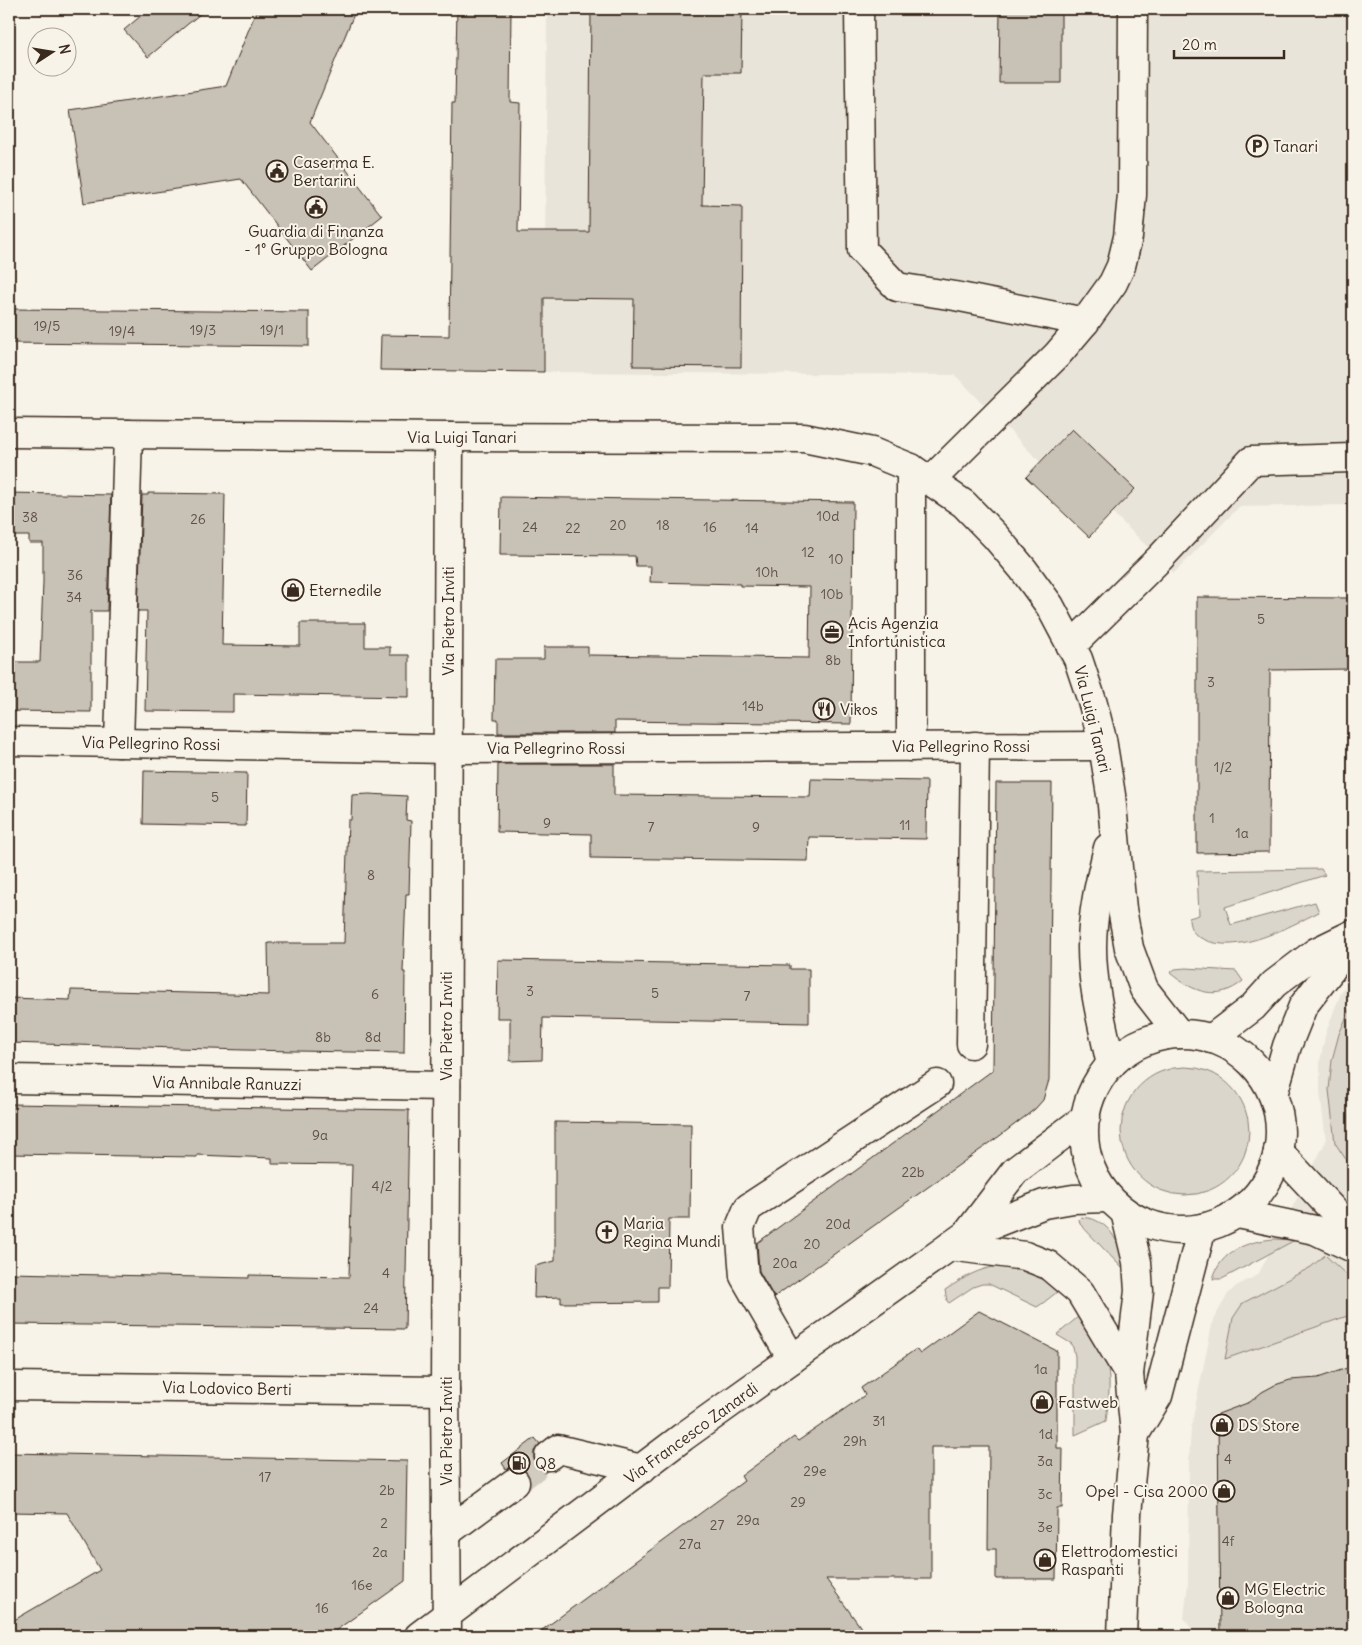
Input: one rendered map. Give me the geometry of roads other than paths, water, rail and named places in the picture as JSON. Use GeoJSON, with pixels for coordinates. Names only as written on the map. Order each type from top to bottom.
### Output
{"type":"FeatureCollection","features":[{"type":"Feature","properties":{"kind":"street"},"geometry":{"type":"LineString","coordinates":[[859,9],[862,250],[897,287],[956,296],[1085,322]]}},
{"type":"Feature","properties":{"kind":"street"},"geometry":{"type":"LineString","coordinates":[[911,747],[921,474],[1057,355],[1085,322],[1113,283],[1121,266],[1128,237],[1132,195],[1134,9]]}},
{"type":"Feature","properties":{"kind":"street","name":"Via Luigi Tanari"},"geometry":{"type":"LineString","coordinates":[[9,432],[449,437],[804,438],[872,452],[921,474],[964,504],[996,537],[1023,569],[1050,606],[1078,659],[1093,704],[1111,796],[1122,909],[1129,948],[1144,989],[1180,1034]]}},
{"type":"Feature","properties":{"kind":"street"},"geometry":{"type":"LineString","coordinates":[[118,743],[128,434]]}},
{"type":"Feature","properties":{"kind":"street","name":"Via Pietro Inviti"},"geometry":{"type":"LineString","coordinates":[[447,1626],[445,1391],[449,437]]}},
{"type":"Feature","properties":{"kind":"street"},"geometry":{"type":"LineString","coordinates":[[1071,646],[1160,558],[1251,461],[1353,458]]}},
{"type":"Feature","properties":{"kind":"street","name":"Via Pellegrino Rossi"},"geometry":{"type":"LineString","coordinates":[[9,741],[447,748],[1102,746]]}},
{"type":"Feature","properties":{"kind":"street"},"geometry":{"type":"LineString","coordinates":[[971,1044],[975,746]]}},
{"type":"Feature","properties":{"kind":"street","name":"Via Luigi Tanari"},"geometry":{"type":"LineString","coordinates":[[1111,1065],[1094,980],[1092,947],[1096,901],[1114,825]]}},
{"type":"Feature","properties":{"kind":"street"},"geometry":{"type":"LineString","coordinates":[[1211,1039],[1253,1006],[1274,984],[1316,952],[1353,934]]}},
{"type":"Feature","properties":{"kind":"street"},"geometry":{"type":"LineString","coordinates":[[1273,1095],[1287,1046],[1303,1006],[1353,941]]}},
{"type":"Feature","properties":{"kind":"street"},"geometry":{"type":"LineString","coordinates":[[1117,1205],[1143,1222],[1162,1228],[1182,1230],[1202,1228],[1226,1220],[1238,1214],[1252,1201],[1264,1186],[1273,1169],[1278,1151],[1280,1122],[1273,1095],[1262,1076],[1248,1060],[1230,1047],[1211,1039],[1180,1034],[1149,1040],[1135,1046],[1122,1055],[1101,1077],[1094,1090],[1086,1117],[1085,1140],[1089,1161],[1098,1180],[1117,1205],[1137,1262],[1139,1291],[1129,1374],[1135,1434],[1127,1514],[1122,1636]]}},
{"type":"Feature","properties":{"kind":"street","name":"Via Annibale Ranuzzi"},"geometry":{"type":"LineString","coordinates":[[9,1079],[446,1086]]}},
{"type":"Feature","properties":{"kind":"street"},"geometry":{"type":"LineString","coordinates":[[792,1359],[744,1276],[740,1227],[748,1208],[936,1084]]}},
{"type":"Feature","properties":{"kind":"street","name":"Via Francesco Zanardi"},"geometry":{"type":"LineString","coordinates":[[958,1240],[1015,1171],[1086,1117]]}},
{"type":"Feature","properties":{"kind":"street"},"geometry":{"type":"LineString","coordinates":[[1278,1151],[1333,1210],[1353,1235]]}},
{"type":"Feature","properties":{"kind":"street","name":"Via Francesco Zanardi"},"geometry":{"type":"LineString","coordinates":[[419,1636],[447,1626],[642,1469],[958,1240],[1044,1204],[1073,1199],[1117,1205]]}},
{"type":"Feature","properties":{"kind":"street"},"geometry":{"type":"LineString","coordinates":[[1238,1214],[1315,1230],[1353,1248]]}},
{"type":"Feature","properties":{"kind":"street"},"geometry":{"type":"LineString","coordinates":[[1135,1434],[1158,1396],[1202,1228]]}},
{"type":"Feature","properties":{"kind":"street"},"geometry":{"type":"LineString","coordinates":[[958,1240],[1025,1256],[1048,1265],[1080,1292],[1129,1374]]}},
{"type":"Feature","properties":{"kind":"street","name":"Via Lodovico Berti"},"geometry":{"type":"LineString","coordinates":[[9,1386],[445,1391]]}},
{"type":"Feature","properties":{"kind":"street"},"geometry":{"type":"LineString","coordinates":[[549,1456],[558,1449],[642,1469]]}},
{"type":"Feature","properties":{"kind":"street"},"geometry":{"type":"LineString","coordinates":[[446,1533],[515,1482]]}},
{"type":"Feature","properties":{"kind":"tunnel"},"geometry":{"type":"LineString","coordinates":[[515,1482],[549,1456]]}},
{"type":"Feature","properties":{"kind":"place","name":"Tanari"},"geometry":{"type":"Point","coordinates":[1257,146]}},
{"type":"Feature","properties":{"kind":"place","name":"Caserma E. Bertarini"},"geometry":{"type":"Point","coordinates":[277,171]}},
{"type":"Feature","properties":{"kind":"place","name":"Guardia di Finanza - 1° Gruppo Bologna"},"geometry":{"type":"Point","coordinates":[316,207]}},
{"type":"Feature","properties":{"kind":"place","name":"Eternedile"},"geometry":{"type":"Point","coordinates":[293,590]}},
{"type":"Feature","properties":{"kind":"place","name":"Acis Agenzia Infortunistica"},"geometry":{"type":"Point","coordinates":[832,632]}},
{"type":"Feature","properties":{"kind":"place","name":"Vikos"},"geometry":{"type":"Point","coordinates":[824,709]}},
{"type":"Feature","properties":{"kind":"place","name":"Maria Regina Mundi"},"geometry":{"type":"Point","coordinates":[607,1232]}},
{"type":"Feature","properties":{"kind":"place","name":"Fastweb"},"geometry":{"type":"Point","coordinates":[1042,1402]}},
{"type":"Feature","properties":{"kind":"place","name":"DS Store"},"geometry":{"type":"Point","coordinates":[1222,1425]}},
{"type":"Feature","properties":{"kind":"place","name":"Q8"},"geometry":{"type":"Point","coordinates":[519,1463]}},
{"type":"Feature","properties":{"kind":"place","name":"Opel - Cisa 2000"},"geometry":{"type":"Point","coordinates":[1224,1491]}},
{"type":"Feature","properties":{"kind":"place","name":"Elettrodomestici Raspanti"},"geometry":{"type":"Point","coordinates":[1045,1560]}},
{"type":"Feature","properties":{"kind":"place","name":"MG Electric Bologna"},"geometry":{"type":"Point","coordinates":[1228,1598]}}]}
